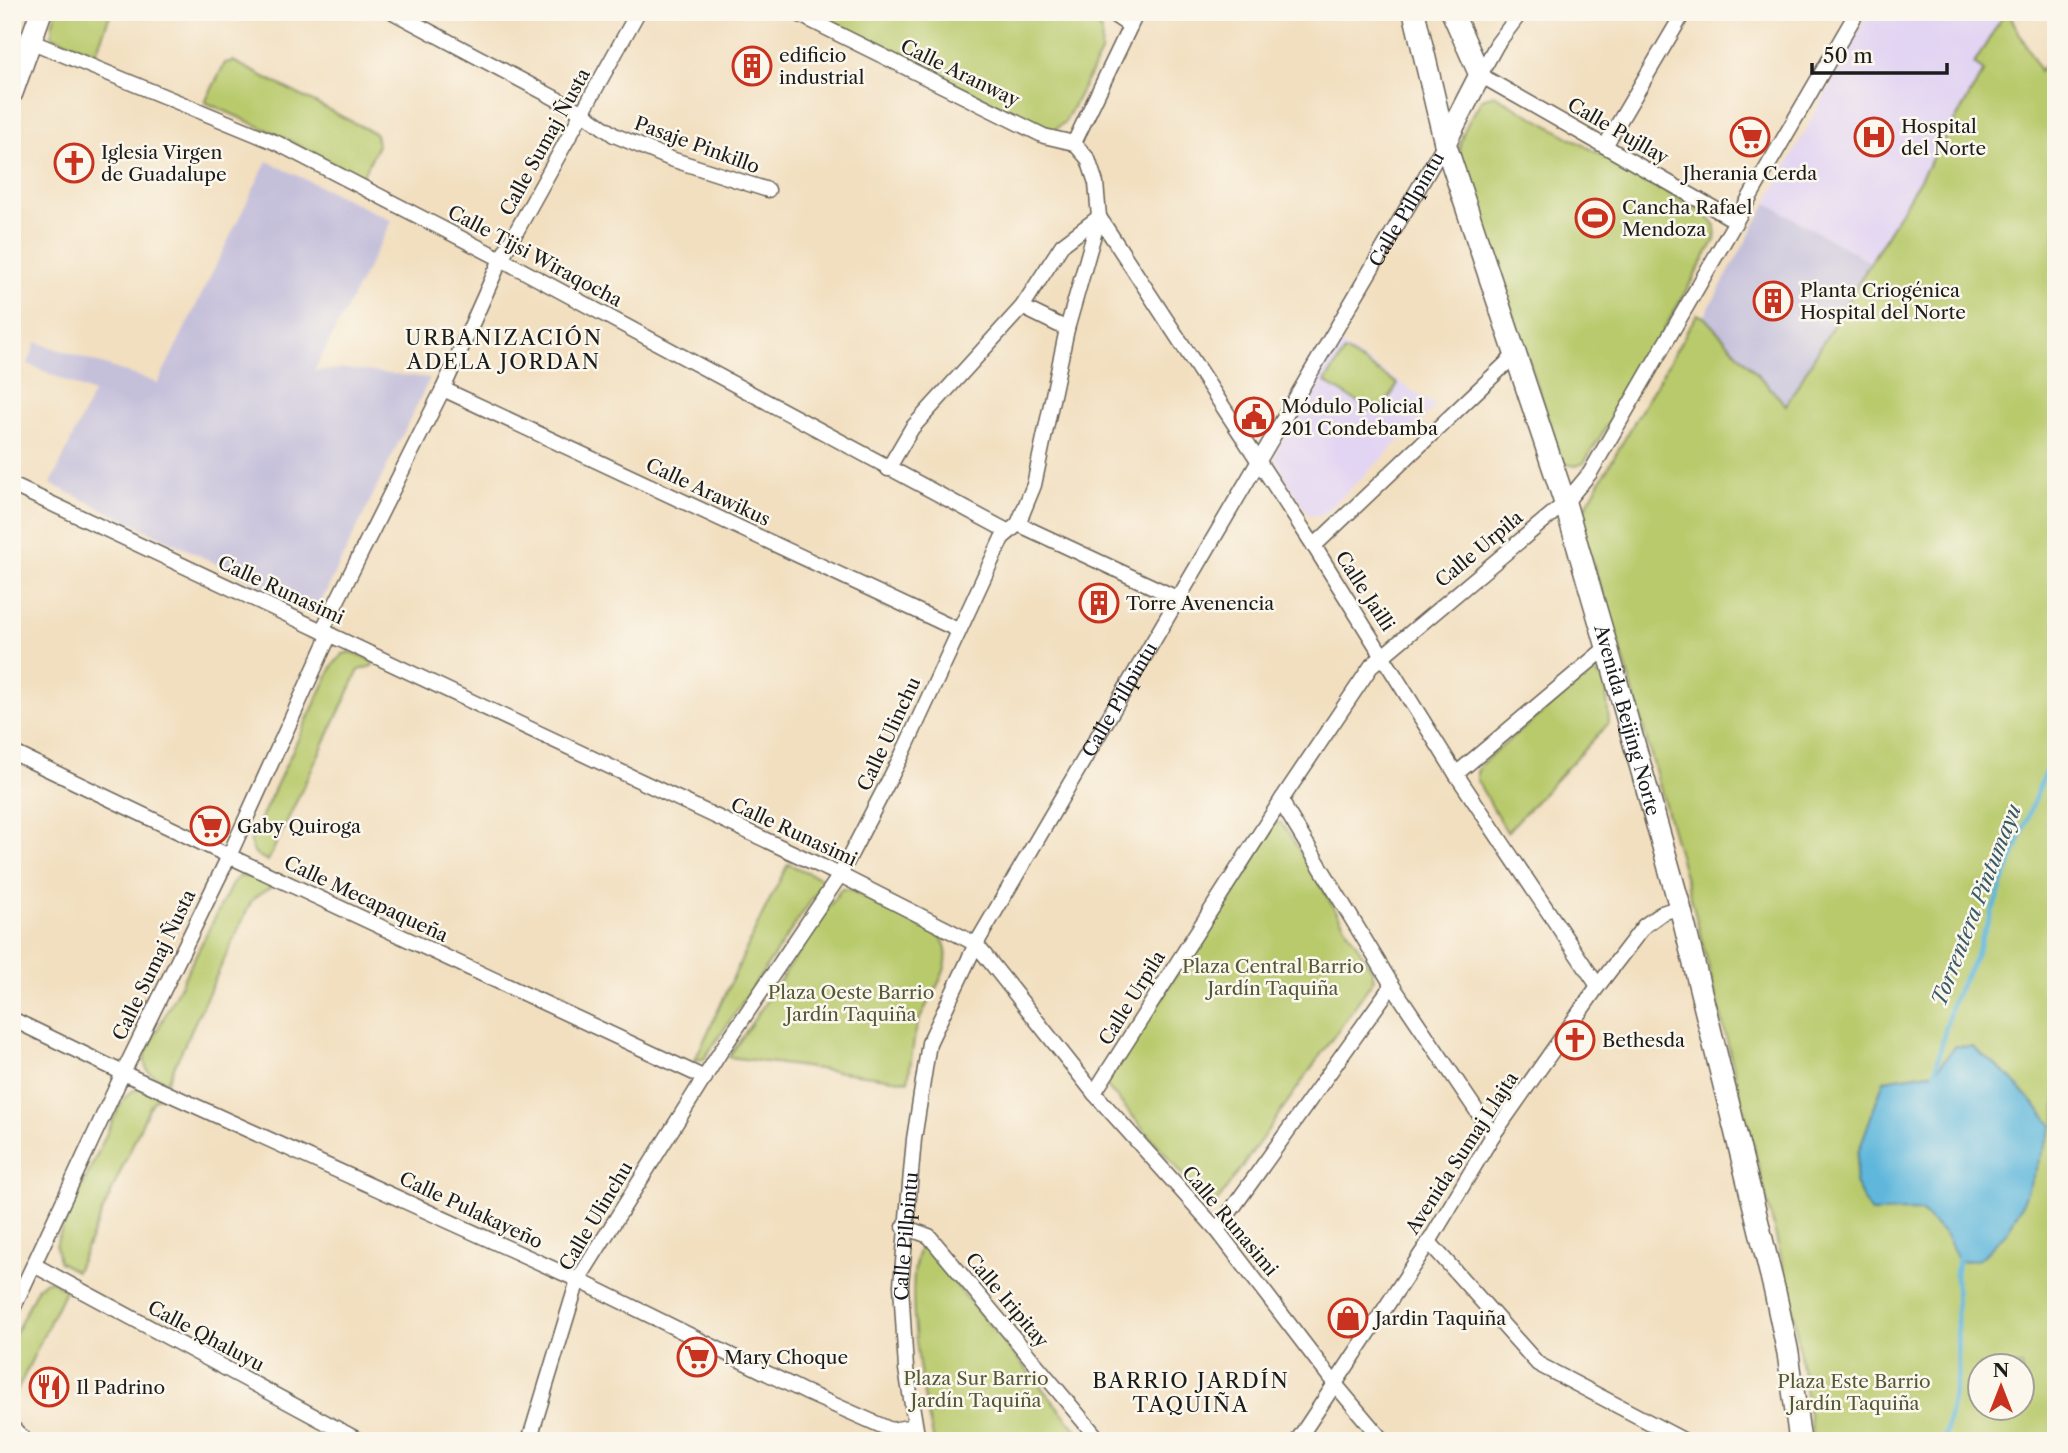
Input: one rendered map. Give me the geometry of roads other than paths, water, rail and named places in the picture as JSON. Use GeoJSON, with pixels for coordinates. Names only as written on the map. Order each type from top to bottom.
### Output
{"type":"FeatureCollection","features":[{"type":"Feature","properties":{"kind":"street"},"geometry":{"type":"LineString","coordinates":[[12,93],[41,12]]}},
{"type":"Feature","properties":{"kind":"street","name":"Pasaje Pinkillo"},"geometry":{"type":"LineString","coordinates":[[393,12],[583,113],[614,135],[671,159],[768,190]]}},
{"type":"Feature","properties":{"kind":"street","name":"Calle Sumaj Ñusta"},"geometry":{"type":"LineString","coordinates":[[12,1311],[122,1073],[229,856],[326,633],[443,389],[501,259],[638,12]]}},
{"type":"Feature","properties":{"kind":"street","name":"Calle Aranway"},"geometry":{"type":"LineString","coordinates":[[794,12],[1044,136],[1074,143]]}},
{"type":"Feature","properties":{"kind":"street"},"geometry":{"type":"LineString","coordinates":[[1109,12],[1130,26]]}},
{"type":"Feature","properties":{"kind":"street"},"geometry":{"type":"LineString","coordinates":[[1074,143],[1137,12]]}},
{"type":"Feature","properties":{"kind":"street","name":"Avenida Beijing Norte"},"geometry":{"type":"LineString","coordinates":[[1414,12],[1445,143],[1564,503],[1680,907],[1775,1292],[1788,1353],[1800,1441]]}},
{"type":"Feature","properties":{"kind":"street"},"geometry":{"type":"LineString","coordinates":[[1452,12],[1480,75]]}},
{"type":"Feature","properties":{"kind":"street","name":"Calle Pillpintu"},"geometry":{"type":"LineString","coordinates":[[918,1441],[906,1369],[901,1285],[904,1227],[914,1139],[929,1042],[976,944],[1445,143],[1497,44],[1521,12]]}},
{"type":"Feature","properties":{"kind":"street"},"geometry":{"type":"LineString","coordinates":[[1605,146],[1684,12]]}},
{"type":"Feature","properties":{"kind":"street","name":"Calle Urpila"},"geometry":{"type":"LineString","coordinates":[[1094,1093],[1282,799],[1372,665],[1564,503],[1590,473],[1857,12]]}},
{"type":"Feature","properties":{"kind":"street","name":"Calle Tijsi Wiraqocha"},"geometry":{"type":"LineString","coordinates":[[30,41],[277,143],[501,259],[888,469],[1014,528],[1180,599]]}},
{"type":"Feature","properties":{"kind":"street","name":"Calle Pujllay"},"geometry":{"type":"LineString","coordinates":[[1480,75],[1736,221]]}},
{"type":"Feature","properties":{"kind":"street","name":"Calle Ulinchu"},"geometry":{"type":"LineString","coordinates":[[528,1441],[578,1280],[705,1078],[840,875],[902,755],[1002,538],[1014,528],[1036,474],[1067,329],[1098,218],[1096,183],[1088,159],[1074,143]]}},
{"type":"Feature","properties":{"kind":"street"},"geometry":{"type":"LineString","coordinates":[[888,469],[912,428],[1022,307],[1062,245],[1098,218]]}},
{"type":"Feature","properties":{"kind":"street","name":"Calle Jailli"},"geometry":{"type":"LineString","coordinates":[[1098,218],[1314,546],[1456,774],[1598,986]]}},
{"type":"Feature","properties":{"kind":"street"},"geometry":{"type":"LineString","coordinates":[[1022,307],[1067,329]]}},
{"type":"Feature","properties":{"kind":"street"},"geometry":{"type":"LineString","coordinates":[[1314,546],[1515,355]]}},
{"type":"Feature","properties":{"kind":"street","name":"Calle Arawikus"},"geometry":{"type":"LineString","coordinates":[[443,389],[958,630]]}},
{"type":"Feature","properties":{"kind":"street","name":"Calle Runasimi"},"geometry":{"type":"LineString","coordinates":[[12,485],[840,875],[976,944],[1094,1093],[1217,1230],[1382,1441]]}},
{"type":"Feature","properties":{"kind":"street"},"geometry":{"type":"LineString","coordinates":[[1456,774],[1607,647]]}},
{"type":"Feature","properties":{"kind":"street","name":"Calle Mecapaqueña"},"geometry":{"type":"LineString","coordinates":[[12,752],[705,1078]]}},
{"type":"Feature","properties":{"kind":"street"},"geometry":{"type":"LineString","coordinates":[[1282,799],[1286,810],[1392,985],[1493,1135]]}},
{"type":"Feature","properties":{"kind":"street","name":"Avenida Sumaj Llajta"},"geometry":{"type":"LineString","coordinates":[[1297,1441],[1429,1242],[1493,1135],[1598,986],[1644,926],[1662,913],[1680,907]]}},
{"type":"Feature","properties":{"kind":"street"},"geometry":{"type":"LineString","coordinates":[[1217,1230],[1392,985]]}},
{"type":"Feature","properties":{"kind":"street","name":"Calle Pulakayeño"},"geometry":{"type":"LineString","coordinates":[[12,1020],[122,1073],[578,1280],[805,1392],[891,1430],[914,1426]]}},
{"type":"Feature","properties":{"kind":"street","name":"Calle Iripitay"},"geometry":{"type":"LineString","coordinates":[[904,1227],[929,1236],[1100,1441]]}},
{"type":"Feature","properties":{"kind":"street"},"geometry":{"type":"LineString","coordinates":[[1429,1242],[1538,1364],[1685,1441]]}},
{"type":"Feature","properties":{"kind":"street","name":"Calle Qhaluyu"},"geometry":{"type":"LineString","coordinates":[[34,1265],[360,1441]]}},
{"type":"Feature","properties":{"kind":"street"},"geometry":{"type":"LineString","coordinates":[[12,1432],[21,1441]]}},
{"type":"Feature","properties":{"kind":"water"},"geometry":{"type":"Polygon","coordinates":[[[1955,1046],[1973,1047],[2010,1077],[2053,1125],[2023,1202],[2008,1231],[1980,1259],[1959,1262],[1947,1237],[1921,1211],[1870,1212],[1855,1183],[1858,1153],[1884,1080],[1935,1072],[1955,1046]]]}},
{"type":"Feature","properties":{"kind":"waterway","name":"Torrentera Pintumayu"},"geometry":{"type":"LineString","coordinates":[[1936,1079],[1935,1072],[1952,1002],[1974,959],[2045,772],[2056,760]]}},
{"type":"Feature","properties":{"kind":"waterway","name":"Torrentera Pintumayu"},"geometry":{"type":"LineString","coordinates":[[1944,1441],[1958,1373],[1956,1274],[1959,1257]]}},
{"type":"Feature","properties":{"kind":"place","name":"edificio industrial"},"geometry":{"type":"Point","coordinates":[752,66]}},
{"type":"Feature","properties":{"kind":"place","name":"Jherania Cerda"},"geometry":{"type":"Point","coordinates":[1750,137]}},
{"type":"Feature","properties":{"kind":"place","name":"Hospital del Norte"},"geometry":{"type":"Point","coordinates":[1874,137]}},
{"type":"Feature","properties":{"kind":"place","name":"Iglesia Virgen de Guadalupe"},"geometry":{"type":"Point","coordinates":[74,163]}},
{"type":"Feature","properties":{"kind":"place","name":"Cancha Rafael Mendoza"},"geometry":{"type":"Point","coordinates":[1595,218]}},
{"type":"Feature","properties":{"kind":"place","name":"Planta Criogénica Hospital del Norte"},"geometry":{"type":"Point","coordinates":[1773,301]}},
{"type":"Feature","properties":{"kind":"place","name":"Módulo Policial 201 Condebamba"},"geometry":{"type":"Point","coordinates":[1254,417]}},
{"type":"Feature","properties":{"kind":"place","name":"Torre Avenencia"},"geometry":{"type":"Point","coordinates":[1099,603]}},
{"type":"Feature","properties":{"kind":"place","name":"Gaby Quiroga"},"geometry":{"type":"Point","coordinates":[210,826]}},
{"type":"Feature","properties":{"kind":"place","name":"Bethesda"},"geometry":{"type":"Point","coordinates":[1575,1040]}},
{"type":"Feature","properties":{"kind":"place","name":"Jardin Taquiña"},"geometry":{"type":"Point","coordinates":[1348,1318]}},
{"type":"Feature","properties":{"kind":"place","name":"Mary Choque"},"geometry":{"type":"Point","coordinates":[697,1357]}},
{"type":"Feature","properties":{"kind":"place","name":"Il Padrino"},"geometry":{"type":"Point","coordinates":[49,1387]}},
{"type":"Feature","properties":{"kind":"district","name":"URBANIZACIÓN ADELA JORDAN"},"geometry":{"type":"Point","coordinates":[504,349]}},
{"type":"Feature","properties":{"kind":"district","name":"BARRIO JARDÍN TAQUIÑA"},"geometry":{"type":"Point","coordinates":[1191,1392]}},
{"type":"Feature","properties":{"kind":"park label","name":"Plaza Central Barrio Jardín Taquiña"},"geometry":{"type":"Point","coordinates":[1273,977]}},
{"type":"Feature","properties":{"kind":"park label","name":"Plaza Oeste Barrio Jardín Taquiña"},"geometry":{"type":"Point","coordinates":[851,1003]}},
{"type":"Feature","properties":{"kind":"park label","name":"Plaza Sur Barrio Jardín Taquiña"},"geometry":{"type":"Point","coordinates":[976,1389]}},
{"type":"Feature","properties":{"kind":"park label","name":"Plaza Este Barrio Jardín Taquiña"},"geometry":{"type":"Point","coordinates":[1854,1392]}}]}
